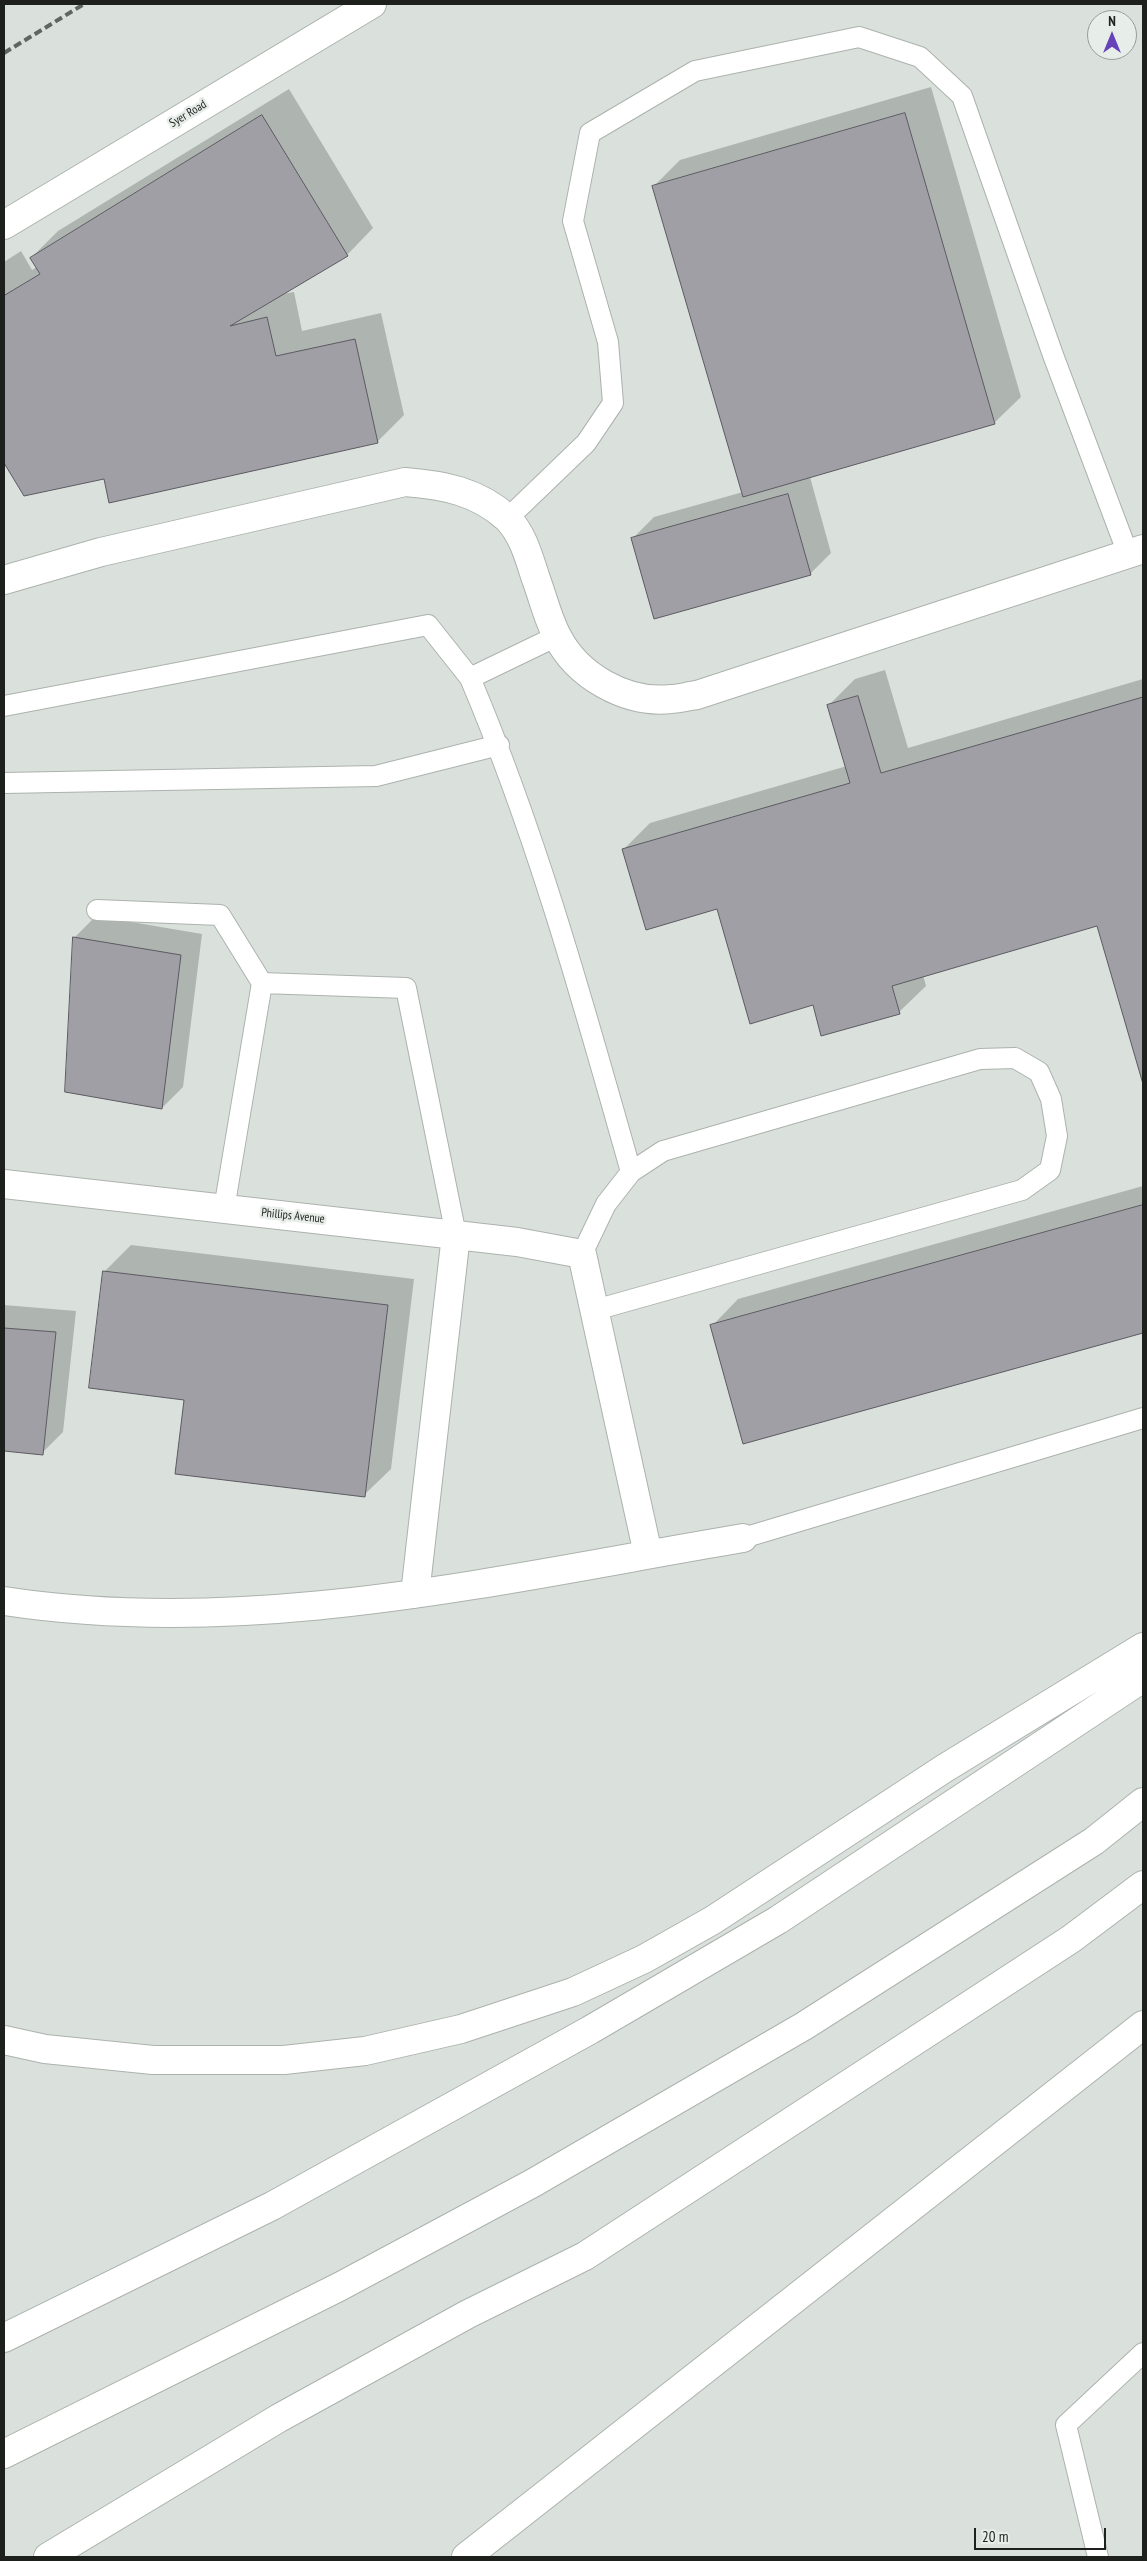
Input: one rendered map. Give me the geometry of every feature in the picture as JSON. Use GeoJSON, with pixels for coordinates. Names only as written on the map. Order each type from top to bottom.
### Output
{"type":"FeatureCollection","features":[{"type":"Feature","properties":{"kind":"main road","name":"Syer Road"},"geometry":{"type":"LineString","coordinates":[[4,224],[372,4]]}},
{"type":"Feature","properties":{"kind":"main road"},"geometry":{"type":"LineString","coordinates":[[4,580],[101,552],[226,522],[313,505],[405,482],[442,485],[477,497],[507,518],[522,538],[557,636],[573,660],[600,683],[634,696],[669,700],[697,695],[1135,551]]}},
{"type":"Feature","properties":{"kind":"main road","name":"Phillips Avenue"},"geometry":{"type":"LineString","coordinates":[[4,1184],[456,1234],[517,1242],[582,1254]]}},
{"type":"Feature","properties":{"kind":"main road"},"geometry":{"type":"LineString","coordinates":[[415,1594],[456,1234]]}},
{"type":"Feature","properties":{"kind":"main road"},"geometry":{"type":"LineString","coordinates":[[582,1254],[648,1554]]}},
{"type":"Feature","properties":{"kind":"main road"},"geometry":{"type":"LineString","coordinates":[[4,1601],[48,1608],[171,1615],[294,1610],[415,1594],[743,1538]]}},
{"type":"Feature","properties":{"kind":"main road"},"geometry":{"type":"LineString","coordinates":[[4,2040],[45,2049],[153,2060],[284,2060],[365,2051],[461,2029],[573,1992],[644,1959],[713,1920],[945,1768],[1143,1648]]}},
{"type":"Feature","properties":{"kind":"main road"},"geometry":{"type":"LineString","coordinates":[[4,2338],[272,2206],[590,2030],[778,1920],[1143,1678]]}},
{"type":"Feature","properties":{"kind":"main road"},"geometry":{"type":"LineString","coordinates":[[4,2454],[339,2287],[533,2183],[804,2026],[1094,1841],[1143,1802]]}},
{"type":"Feature","properties":{"kind":"main road"},"geometry":{"type":"LineString","coordinates":[[48,2557],[279,2418],[468,2314],[584,2256],[1071,1939],[1143,1885]]}},
{"type":"Feature","properties":{"kind":"main road"},"geometry":{"type":"LineString","coordinates":[[466,2557],[1143,2025]]}},
{"type":"Feature","properties":{"kind":"lane"},"geometry":{"type":"LineString","coordinates":[[507,518],[586,443],[613,403],[608,342],[573,221],[590,133],[695,71],[859,37],[920,57],[962,96],[1053,355],[1135,551]]}},
{"type":"Feature","properties":{"kind":"lane"},"geometry":{"type":"LineString","coordinates":[[4,706],[428,625],[470,678],[499,745],[582,1001],[631,1172]]}},
{"type":"Feature","properties":{"kind":"lane"},"geometry":{"type":"LineString","coordinates":[[470,678],[557,636]]}},
{"type":"Feature","properties":{"kind":"lane"},"geometry":{"type":"LineString","coordinates":[[4,783],[376,776],[499,745]]}},
{"type":"Feature","properties":{"kind":"lane"},"geometry":{"type":"LineString","coordinates":[[97,910],[220,915],[262,983],[224,1209]]}},
{"type":"Feature","properties":{"kind":"lane"},"geometry":{"type":"LineString","coordinates":[[262,983],[406,988],[456,1234]]}},
{"type":"Feature","properties":{"kind":"lane"},"geometry":{"type":"LineString","coordinates":[[582,1254],[606,1204],[631,1172],[663,1151],[980,1059],[1015,1058],[1039,1072],[1051,1099],[1057,1136],[1050,1170],[1022,1190],[595,1310]]}},
{"type":"Feature","properties":{"kind":"lane"},"geometry":{"type":"LineString","coordinates":[[743,1538],[1143,1418]]}},
{"type":"Feature","properties":{"kind":"lane"},"geometry":{"type":"LineString","coordinates":[[1098,2557],[1066,2425],[1143,2353]]}},
{"type":"Feature","properties":{"kind":"building"},"geometry":{"type":"Polygon","coordinates":[[[905,113],[995,424],[743,497],[652,186],[905,113]]]}},
{"type":"Feature","properties":{"kind":"building"},"geometry":{"type":"Polygon","coordinates":[[[262,115],[348,256],[230,326],[267,317],[276,356],[355,339],[378,443],[109,503],[104,479],[24,496],[4,463],[4,294],[40,274],[30,258],[262,115]]]}},
{"type":"Feature","properties":{"kind":"building"},"geometry":{"type":"Polygon","coordinates":[[[788,494],[811,575],[654,619],[631,538],[788,494]]]}},
{"type":"Feature","properties":{"kind":"building"},"geometry":{"type":"Polygon","coordinates":[[[858,696],[881,773],[1143,697],[1143,1084],[1097,926],[892,986],[900,1014],[821,1036],[813,1005],[750,1024],[717,909],[646,930],[622,849],[850,783],[827,705],[858,696]]]}},
{"type":"Feature","properties":{"kind":"building"},"geometry":{"type":"Polygon","coordinates":[[[73,937],[181,955],[162,1109],[65,1092],[73,937]]]}},
{"type":"Feature","properties":{"kind":"building"},"geometry":{"type":"Polygon","coordinates":[[[1143,1205],[1143,1333],[743,1444],[710,1325],[1143,1205]]]}},
{"type":"Feature","properties":{"kind":"building"},"geometry":{"type":"Polygon","coordinates":[[[103,1271],[388,1305],[365,1497],[175,1474],[184,1400],[89,1388],[103,1271]]]}},
{"type":"Feature","properties":{"kind":"building"},"geometry":{"type":"Polygon","coordinates":[[[4,1328],[56,1332],[43,1455],[4,1451],[4,1328]]]}},
{"type":"Feature","properties":{"kind":"railway"},"geometry":{"type":"LineString","coordinates":[[4,53],[84,4]]}}]}
